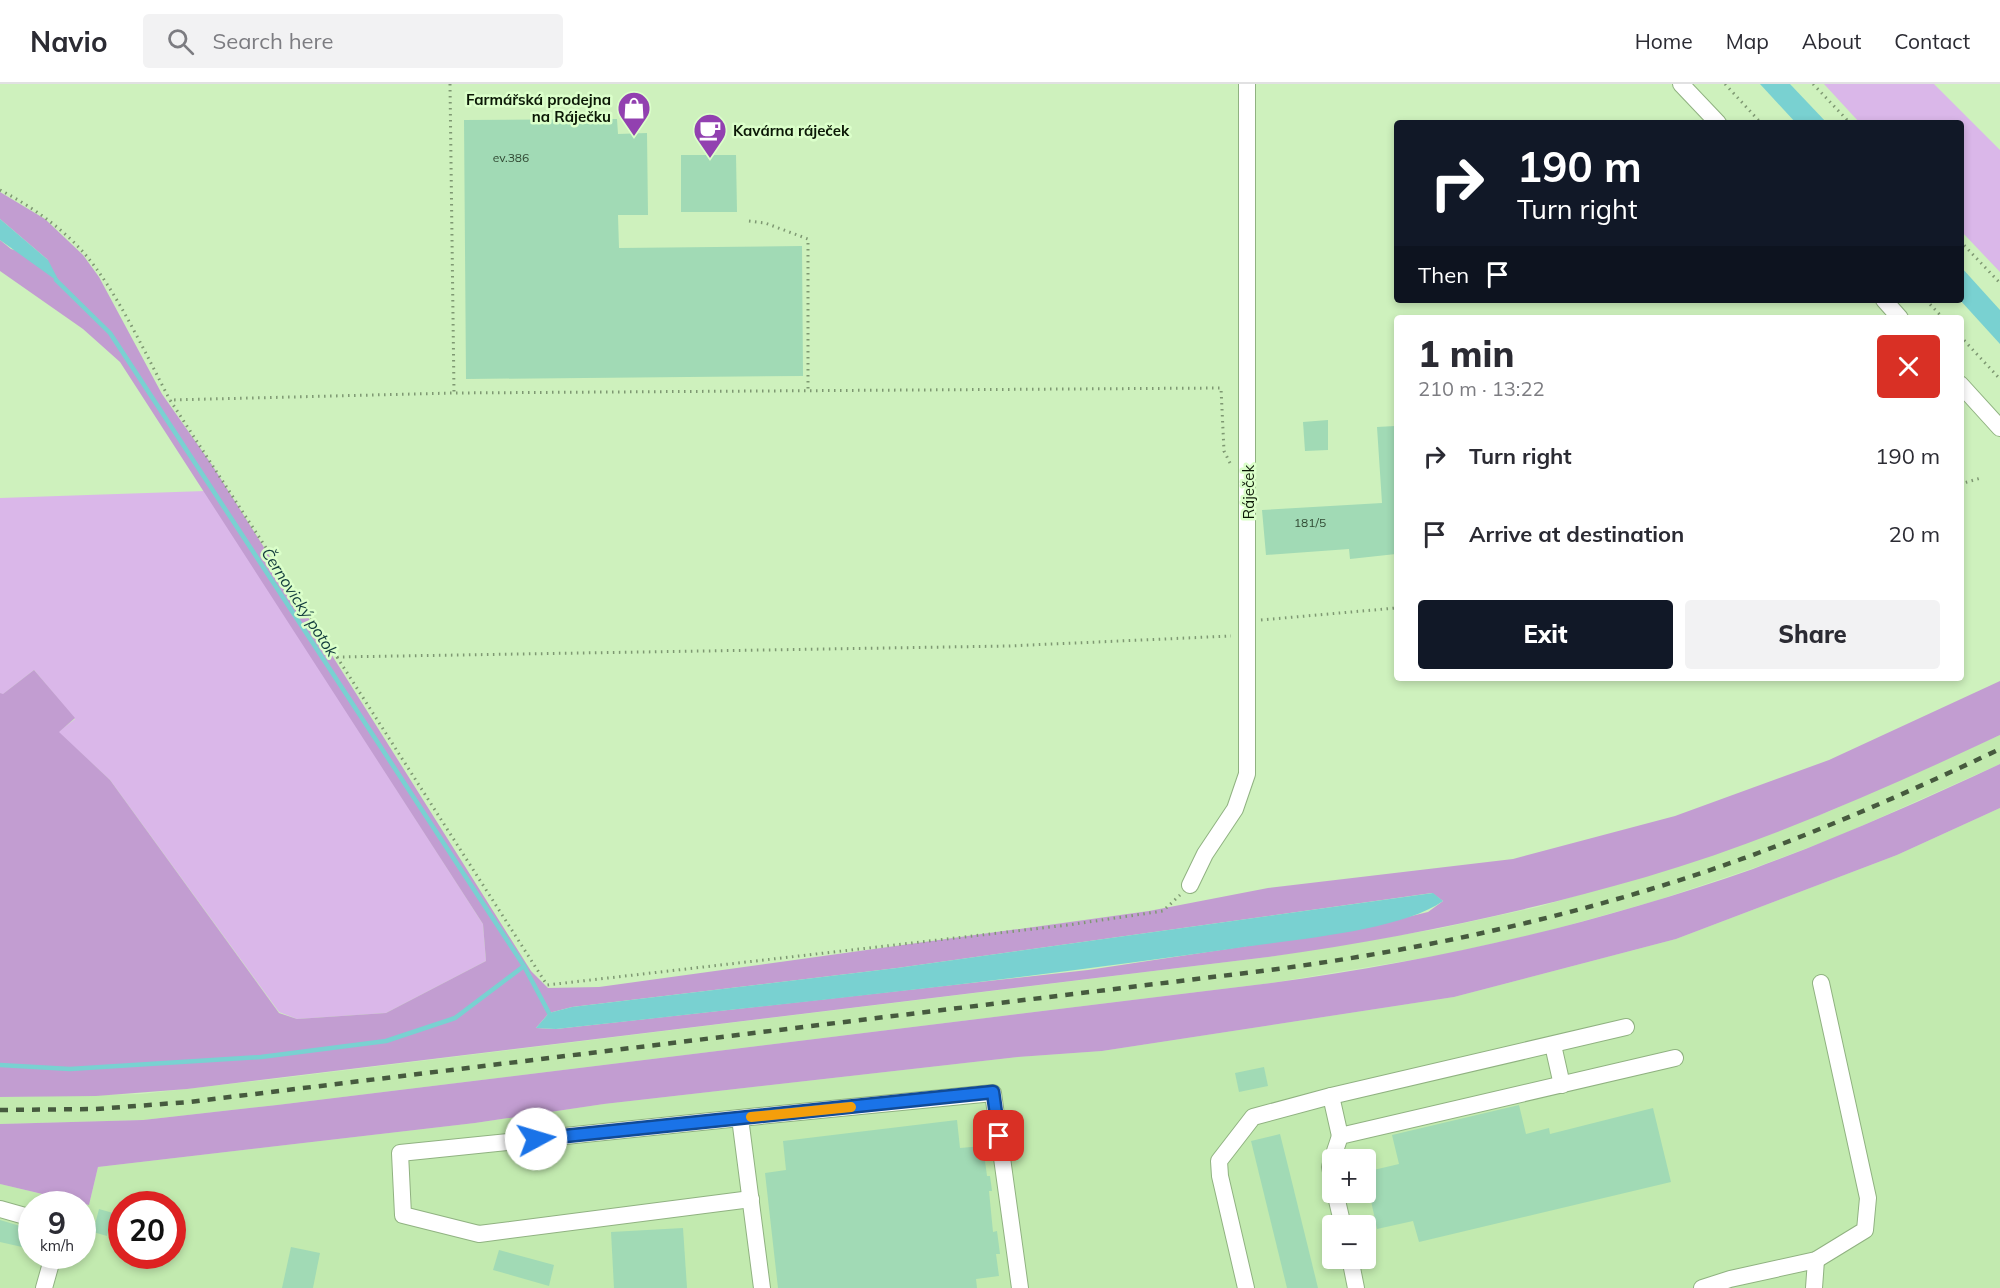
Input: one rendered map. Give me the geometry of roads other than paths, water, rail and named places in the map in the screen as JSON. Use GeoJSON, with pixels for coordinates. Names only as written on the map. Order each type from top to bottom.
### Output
{"type":"FeatureCollection","features":[{"type":"Feature","properties":{"kind":"street","name":"Ráječek"},"geometry":{"type":"LineString","coordinates":[[1190,885],[1205,854],[1235,810],[1248,774],[1247,84]]}},
{"type":"Feature","properties":{"kind":"street"},"geometry":{"type":"LineString","coordinates":[[1681,84],[1715,120]]}},
{"type":"Feature","properties":{"kind":"street"},"geometry":{"type":"LineString","coordinates":[[1887,303],[1897,315]]}},
{"type":"Feature","properties":{"kind":"street"},"geometry":{"type":"LineString","coordinates":[[1964,388],[2000,428]]}},
{"type":"Feature","properties":{"kind":"street"},"geometry":{"type":"LineString","coordinates":[[1702,1288],[1730,1279],[1816,1260],[1865,1230],[1868,1198],[1821,983]]}},
{"type":"Feature","properties":{"kind":"street"},"geometry":{"type":"LineString","coordinates":[[1246,1288],[1220,1176],[1219,1161],[1253,1117],[1331,1096],[1626,1027]]}},
{"type":"Feature","properties":{"kind":"street"},"geometry":{"type":"LineString","coordinates":[[1553,1045],[1562,1085]]}},
{"type":"Feature","properties":{"kind":"street"},"geometry":{"type":"LineString","coordinates":[[1340,1136],[1675,1058]]}},
{"type":"Feature","properties":{"kind":"street"},"geometry":{"type":"LineString","coordinates":[[751,1199],[479,1234],[403,1215],[400,1153],[993,1092],[1020,1288]]}},
{"type":"Feature","properties":{"kind":"street"},"geometry":{"type":"LineString","coordinates":[[1331,1096],[1340,1136],[1336,1149]]}},
{"type":"Feature","properties":{"kind":"street"},"geometry":{"type":"LineString","coordinates":[[740,1118],[762,1288]]}},
{"type":"Feature","properties":{"kind":"street"},"geometry":{"type":"LineString","coordinates":[[0,1209],[18,1214]]}},
{"type":"Feature","properties":{"kind":"street"},"geometry":{"type":"LineString","coordinates":[[1814,1288],[1816,1260]]}},
{"type":"Feature","properties":{"kind":"street"},"geometry":{"type":"LineString","coordinates":[[44,1288],[49,1269]]}},
{"type":"Feature","properties":{"kind":"street"},"geometry":{"type":"LineString","coordinates":[[1352,1269],[1356,1288]]}},
{"type":"Feature","properties":{"kind":"water"},"geometry":{"type":"Polygon","coordinates":[[[1760,84],[1790,84],[1824,120],[1793,120],[1760,84]]]}},
{"type":"Feature","properties":{"kind":"water"},"geometry":{"type":"Polygon","coordinates":[[[0,219],[48,260],[60,283],[0,240],[0,219]]]}},
{"type":"Feature","properties":{"kind":"water"},"geometry":{"type":"Polygon","coordinates":[[[1964,270],[2000,310],[2000,344],[1963,303],[1964,270]]]}},
{"type":"Feature","properties":{"kind":"water"},"geometry":{"type":"Polygon","coordinates":[[[1433,893],[1443,901],[1401,920],[1314,938],[897,992],[556,1029],[536,1028],[549,1013],[572,1007],[897,968],[1433,893]]]}},
{"type":"Feature","properties":{"kind":"waterway","name":"Černovický potok"},"geometry":{"type":"LineString","coordinates":[[56,280],[110,333],[524,966],[549,1013]]}},
{"type":"Feature","properties":{"kind":"waterway"},"geometry":{"type":"LineString","coordinates":[[0,1065],[70,1069],[261,1057],[386,1041],[455,1018],[524,966]]}},
{"type":"Feature","properties":{"kind":"railway"},"geometry":{"type":"LineString","coordinates":[[0,1110],[96,1109],[189,1102],[1270,970],[1366,956],[1510,927],[1604,903],[1696,875],[1828,826],[2000,749]]}},
{"type":"Feature","properties":{"kind":"place","name":"Farmářská prodejna na Ráječku"},"geometry":{"type":"Point","coordinates":[634,137]}},
{"type":"Feature","properties":{"kind":"place","name":"Kavárna ráječek"},"geometry":{"type":"Point","coordinates":[710,159]}}]}
